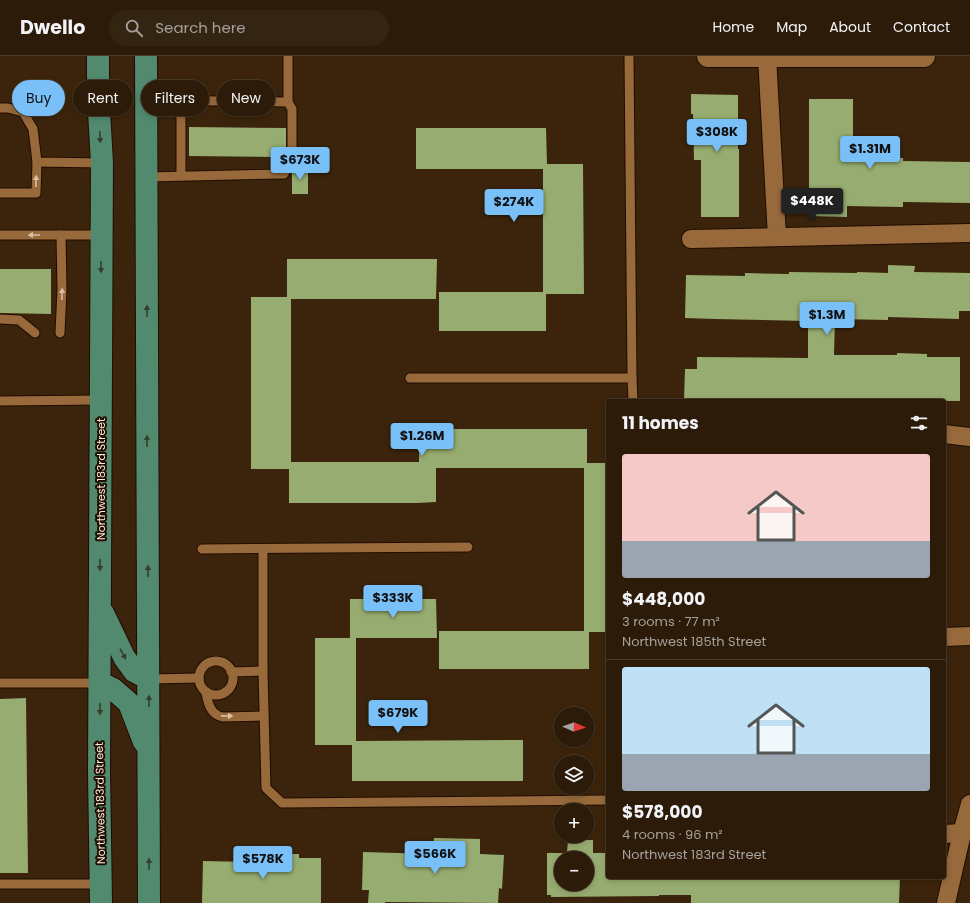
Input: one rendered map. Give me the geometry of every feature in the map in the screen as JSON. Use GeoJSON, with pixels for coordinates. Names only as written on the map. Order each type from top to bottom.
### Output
{"type":"FeatureCollection","features":[{"type":"Feature","properties":{"kind":"main road","name":"Northwest 183rd Street"},"geometry":{"type":"LineString","coordinates":[[98,56],[98,94],[102,163],[99,772],[101,894]]}},
{"type":"Feature","properties":{"kind":"main road"},"geometry":{"type":"LineString","coordinates":[[146,56],[146,80]]}},
{"type":"Feature","properties":{"kind":"main road"},"geometry":{"type":"LineString","coordinates":[[708,56],[924,56]]}},
{"type":"Feature","properties":{"kind":"main road"},"geometry":{"type":"LineString","coordinates":[[146,116],[149,903]]}},
{"type":"Feature","properties":{"kind":"main road"},"geometry":{"type":"LineString","coordinates":[[100,607],[124,657],[134,671],[148,679]]}},
{"type":"Feature","properties":{"kind":"main road"},"geometry":{"type":"LineString","coordinates":[[100,683],[113,689],[129,704],[149,754]]}},
{"type":"Feature","properties":{"kind":"street"},"geometry":{"type":"LineString","coordinates":[[768,56],[777,237]]}},
{"type":"Feature","properties":{"kind":"street"},"geometry":{"type":"LineString","coordinates":[[691,239],[970,233]]}},
{"type":"Feature","properties":{"kind":"street"},"geometry":{"type":"LineString","coordinates":[[946,434],[970,438]]}},
{"type":"Feature","properties":{"kind":"street"},"geometry":{"type":"LineString","coordinates":[[946,637],[970,636]]}},
{"type":"Feature","properties":{"kind":"street"},"geometry":{"type":"LineString","coordinates":[[946,903],[964,844],[970,804]]}},
{"type":"Feature","properties":{"kind":"street"},"geometry":{"type":"LineString","coordinates":[[946,835],[964,844]]}},
{"type":"Feature","properties":{"kind":"lane"},"geometry":{"type":"LineString","coordinates":[[146,177],[284,174],[292,156],[292,109],[288,102],[288,56]]}},
{"type":"Feature","properties":{"kind":"lane"},"geometry":{"type":"LineString","coordinates":[[629,56],[633,399]]}},
{"type":"Feature","properties":{"kind":"lane"},"geometry":{"type":"LineString","coordinates":[[209,101],[288,102]]}},
{"type":"Feature","properties":{"kind":"lane"},"geometry":{"type":"LineString","coordinates":[[0,108],[8,108],[23,112],[33,130],[37,162],[36,193],[0,193]]}},
{"type":"Feature","properties":{"kind":"lane"},"geometry":{"type":"LineString","coordinates":[[180,176],[181,116]]}},
{"type":"Feature","properties":{"kind":"lane"},"geometry":{"type":"LineString","coordinates":[[37,162],[102,163]]}},
{"type":"Feature","properties":{"kind":"lane"},"geometry":{"type":"LineString","coordinates":[[0,236],[101,234]]}},
{"type":"Feature","properties":{"kind":"lane"},"geometry":{"type":"LineString","coordinates":[[60,333],[62,289],[61,235]]}},
{"type":"Feature","properties":{"kind":"lane"},"geometry":{"type":"LineString","coordinates":[[0,319],[19,320],[35,333]]}},
{"type":"Feature","properties":{"kind":"lane"},"geometry":{"type":"LineString","coordinates":[[410,378],[632,378]]}},
{"type":"Feature","properties":{"kind":"lane"},"geometry":{"type":"LineString","coordinates":[[0,401],[101,400]]}},
{"type":"Feature","properties":{"kind":"lane"},"geometry":{"type":"LineString","coordinates":[[202,549],[468,547]]}},
{"type":"Feature","properties":{"kind":"lane"},"geometry":{"type":"LineString","coordinates":[[262,549],[266,788],[282,803],[606,800]]}},
{"type":"Feature","properties":{"kind":"lane"},"geometry":{"type":"LineString","coordinates":[[217,661],[226,665],[231,672],[231,686],[222,694],[212,695],[202,689],[199,678],[202,668],[206,664],[217,661]]}},
{"type":"Feature","properties":{"kind":"lane"},"geometry":{"type":"LineString","coordinates":[[231,672],[263,671]]}},
{"type":"Feature","properties":{"kind":"lane"},"geometry":{"type":"LineString","coordinates":[[148,679],[199,678]]}},
{"type":"Feature","properties":{"kind":"lane"},"geometry":{"type":"LineString","coordinates":[[0,683],[100,683]]}},
{"type":"Feature","properties":{"kind":"lane"},"geometry":{"type":"LineString","coordinates":[[206,692],[208,702],[214,713],[218,716],[264,716]]}},
{"type":"Feature","properties":{"kind":"lane"},"geometry":{"type":"LineString","coordinates":[[0,884],[101,894]]}},
{"type":"Feature","properties":{"kind":"building"},"geometry":{"type":"Polygon","coordinates":[[[691,94],[738,95],[739,217],[701,217],[701,160],[694,160],[691,94]]]}},
{"type":"Feature","properties":{"kind":"building"},"geometry":{"type":"Polygon","coordinates":[[[809,99],[853,99],[853,157],[903,158],[903,161],[970,162],[970,203],[903,202],[903,207],[847,206],[847,217],[809,216],[809,99]]]}},
{"type":"Feature","properties":{"kind":"building"},"geometry":{"type":"Polygon","coordinates":[[[189,127],[286,128],[286,155],[285,157],[189,156],[189,127]]]}},
{"type":"Feature","properties":{"kind":"building"},"geometry":{"type":"Polygon","coordinates":[[[416,128],[546,128],[547,164],[583,164],[584,294],[546,294],[546,331],[439,331],[439,292],[543,292],[543,169],[416,169],[416,128]]]}},
{"type":"Feature","properties":{"kind":"building"},"geometry":{"type":"Polygon","coordinates":[[[294,167],[308,167],[308,194],[292,194],[292,170],[294,167]]]}},
{"type":"Feature","properties":{"kind":"building"},"geometry":{"type":"Polygon","coordinates":[[[287,259],[437,259],[436,299],[291,299],[291,462],[419,462],[419,429],[587,429],[587,463],[606,463],[606,632],[589,632],[589,669],[439,669],[439,631],[584,631],[584,468],[436,468],[436,502],[417,503],[289,503],[289,469],[251,469],[251,297],[287,297],[287,259]]]}},
{"type":"Feature","properties":{"kind":"building"},"geometry":{"type":"Polygon","coordinates":[[[888,265],[915,266],[914,272],[970,273],[970,311],[959,311],[959,319],[888,317],[888,320],[835,319],[834,355],[897,355],[897,353],[927,354],[927,357],[960,357],[960,401],[946,401],[946,399],[684,399],[685,369],[697,369],[697,357],[808,358],[808,321],[685,318],[686,275],[745,276],[745,273],[789,274],[789,272],[888,273],[888,265]]]}},
{"type":"Feature","properties":{"kind":"building"},"geometry":{"type":"Polygon","coordinates":[[[0,269],[51,269],[51,314],[0,313],[0,269]]]}},
{"type":"Feature","properties":{"kind":"building"},"geometry":{"type":"Polygon","coordinates":[[[350,599],[436,599],[437,638],[350,638],[350,599]]]}},
{"type":"Feature","properties":{"kind":"building"},"geometry":{"type":"Polygon","coordinates":[[[315,638],[356,638],[356,741],[523,740],[523,781],[352,781],[352,745],[315,745],[315,638]]]}},
{"type":"Feature","properties":{"kind":"building"},"geometry":{"type":"Polygon","coordinates":[[[26,698],[28,873],[0,873],[0,699],[26,698]]]}},
{"type":"Feature","properties":{"kind":"building"},"geometry":{"type":"Polygon","coordinates":[[[434,838],[480,839],[480,854],[504,855],[502,889],[499,888],[498,903],[368,903],[369,890],[362,890],[363,852],[433,854],[434,838]]]}},
{"type":"Feature","properties":{"kind":"building"},"geometry":{"type":"Polygon","coordinates":[[[568,843],[593,843],[593,851],[567,851],[568,843]]]}},
{"type":"Feature","properties":{"kind":"building"},"geometry":{"type":"Polygon","coordinates":[[[547,853],[554,853],[554,891],[594,891],[594,853],[606,853],[606,879],[900,879],[899,903],[691,903],[691,895],[551,897],[551,895],[547,895],[547,853]]]}},
{"type":"Feature","properties":{"kind":"building"},"geometry":{"type":"Polygon","coordinates":[[[250,854],[299,854],[299,858],[321,858],[321,903],[202,903],[203,861],[250,862],[250,854]]]}}]}
